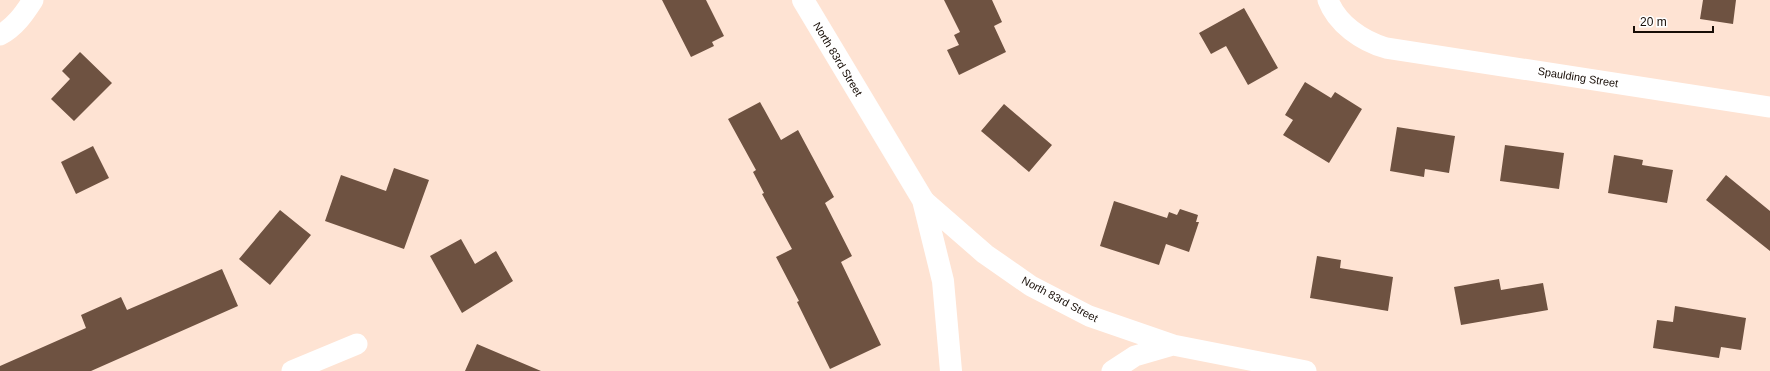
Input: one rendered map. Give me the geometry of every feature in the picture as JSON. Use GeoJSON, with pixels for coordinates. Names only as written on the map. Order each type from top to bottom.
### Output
{"type":"FeatureCollection","features":[{"type":"Feature","properties":{"kind":"street"},"geometry":{"type":"LineString","coordinates":[[4,33],[22,17],[33,0]]}},
{"type":"Feature","properties":{"kind":"street","name":"North 83rd Street"},"geometry":{"type":"LineString","coordinates":[[803,0],[923,200],[943,281],[951,371]]}},
{"type":"Feature","properties":{"kind":"street","name":"Spaulding Street"},"geometry":{"type":"LineString","coordinates":[[1328,0],[1343,23],[1358,35],[1386,48],[1770,107]]}},
{"type":"Feature","properties":{"kind":"street","name":"North 83rd Street"},"geometry":{"type":"LineString","coordinates":[[923,200],[985,254],[1031,286],[1089,316],[1173,345],[1306,371]]}},
{"type":"Feature","properties":{"kind":"street"},"geometry":{"type":"LineString","coordinates":[[292,371],[358,344]]}},
{"type":"Feature","properties":{"kind":"street"},"geometry":{"type":"LineString","coordinates":[[1112,371],[1135,356],[1173,345]]}},
{"type":"Feature","properties":{"kind":"building"},"geometry":{"type":"Polygon","coordinates":[[[662,0],[706,0],[724,36],[712,42],[714,46],[691,57],[662,0]]]}},
{"type":"Feature","properties":{"kind":"building"},"geometry":{"type":"Polygon","coordinates":[[[944,0],[992,0],[1002,22],[994,26],[1006,52],[959,75],[947,50],[959,45],[954,35],[960,32],[944,0]]]}},
{"type":"Feature","properties":{"kind":"building"},"geometry":{"type":"Polygon","coordinates":[[[1703,0],[1736,0],[1733,24],[1700,19],[1703,0]]]}},
{"type":"Feature","properties":{"kind":"building"},"geometry":{"type":"Polygon","coordinates":[[[1244,8],[1278,68],[1248,85],[1226,46],[1211,54],[1199,33],[1244,8]]]}},
{"type":"Feature","properties":{"kind":"building"},"geometry":{"type":"Polygon","coordinates":[[[80,52],[112,83],[74,121],[51,99],[70,79],[62,71],[80,52]]]}},
{"type":"Feature","properties":{"kind":"building"},"geometry":{"type":"Polygon","coordinates":[[[1305,82],[1331,98],[1335,92],[1362,109],[1329,163],[1283,135],[1293,120],[1285,115],[1305,82]]]}},
{"type":"Feature","properties":{"kind":"building"},"geometry":{"type":"Polygon","coordinates":[[[760,102],[781,140],[798,130],[834,197],[825,203],[852,256],[841,262],[881,345],[830,369],[797,302],[799,301],[776,257],[792,249],[762,194],[764,193],[753,172],[756,170],[728,119],[760,102]]]}},
{"type":"Feature","properties":{"kind":"building"},"geometry":{"type":"Polygon","coordinates":[[[1004,104],[1052,145],[1029,172],[981,131],[1004,104]]]}},
{"type":"Feature","properties":{"kind":"building"},"geometry":{"type":"Polygon","coordinates":[[[1397,127],[1455,136],[1449,173],[1425,169],[1424,177],[1390,171],[1397,127]]]}},
{"type":"Feature","properties":{"kind":"building"},"geometry":{"type":"Polygon","coordinates":[[[1505,145],[1564,153],[1559,189],[1500,181],[1505,145]]]}},
{"type":"Feature","properties":{"kind":"building"},"geometry":{"type":"Polygon","coordinates":[[[93,146],[109,178],[76,194],[61,162],[93,146]]]}},
{"type":"Feature","properties":{"kind":"building"},"geometry":{"type":"Polygon","coordinates":[[[1614,155],[1643,160],[1642,165],[1673,170],[1667,203],[1608,193],[1614,155]]]}},
{"type":"Feature","properties":{"kind":"building"},"geometry":{"type":"Polygon","coordinates":[[[394,168],[429,180],[404,249],[325,221],[341,175],[386,191],[394,168]]]}},
{"type":"Feature","properties":{"kind":"building"},"geometry":{"type":"Polygon","coordinates":[[[1726,175],[1770,211],[1770,251],[1706,200],[1726,175]]]}},
{"type":"Feature","properties":{"kind":"building"},"geometry":{"type":"Polygon","coordinates":[[[1114,201],[1167,218],[1169,212],[1177,215],[1180,209],[1198,215],[1196,222],[1199,222],[1189,252],[1166,244],[1159,265],[1100,246],[1114,201]]]}},
{"type":"Feature","properties":{"kind":"building"},"geometry":{"type":"Polygon","coordinates":[[[280,210],[311,235],[270,285],[239,259],[280,210]]]}},
{"type":"Feature","properties":{"kind":"building"},"geometry":{"type":"Polygon","coordinates":[[[461,239],[475,264],[496,251],[513,281],[462,313],[430,256],[461,239]]]}},
{"type":"Feature","properties":{"kind":"building"},"geometry":{"type":"Polygon","coordinates":[[[1317,256],[1341,260],[1340,268],[1393,277],[1388,311],[1310,298],[1317,256]]]}},
{"type":"Feature","properties":{"kind":"building"},"geometry":{"type":"Polygon","coordinates":[[[222,269],[238,306],[91,371],[0,371],[0,366],[86,328],[81,315],[121,297],[127,310],[222,269]]]}},
{"type":"Feature","properties":{"kind":"building"},"geometry":{"type":"Polygon","coordinates":[[[1499,279],[1501,290],[1543,283],[1548,310],[1461,325],[1454,287],[1499,279]]]}},
{"type":"Feature","properties":{"kind":"building"},"geometry":{"type":"Polygon","coordinates":[[[1675,306],[1746,318],[1741,350],[1721,347],[1719,358],[1653,348],[1657,320],[1673,322],[1675,306]]]}},
{"type":"Feature","properties":{"kind":"building"},"geometry":{"type":"Polygon","coordinates":[[[477,344],[541,371],[465,371],[477,344]]]}}]}
